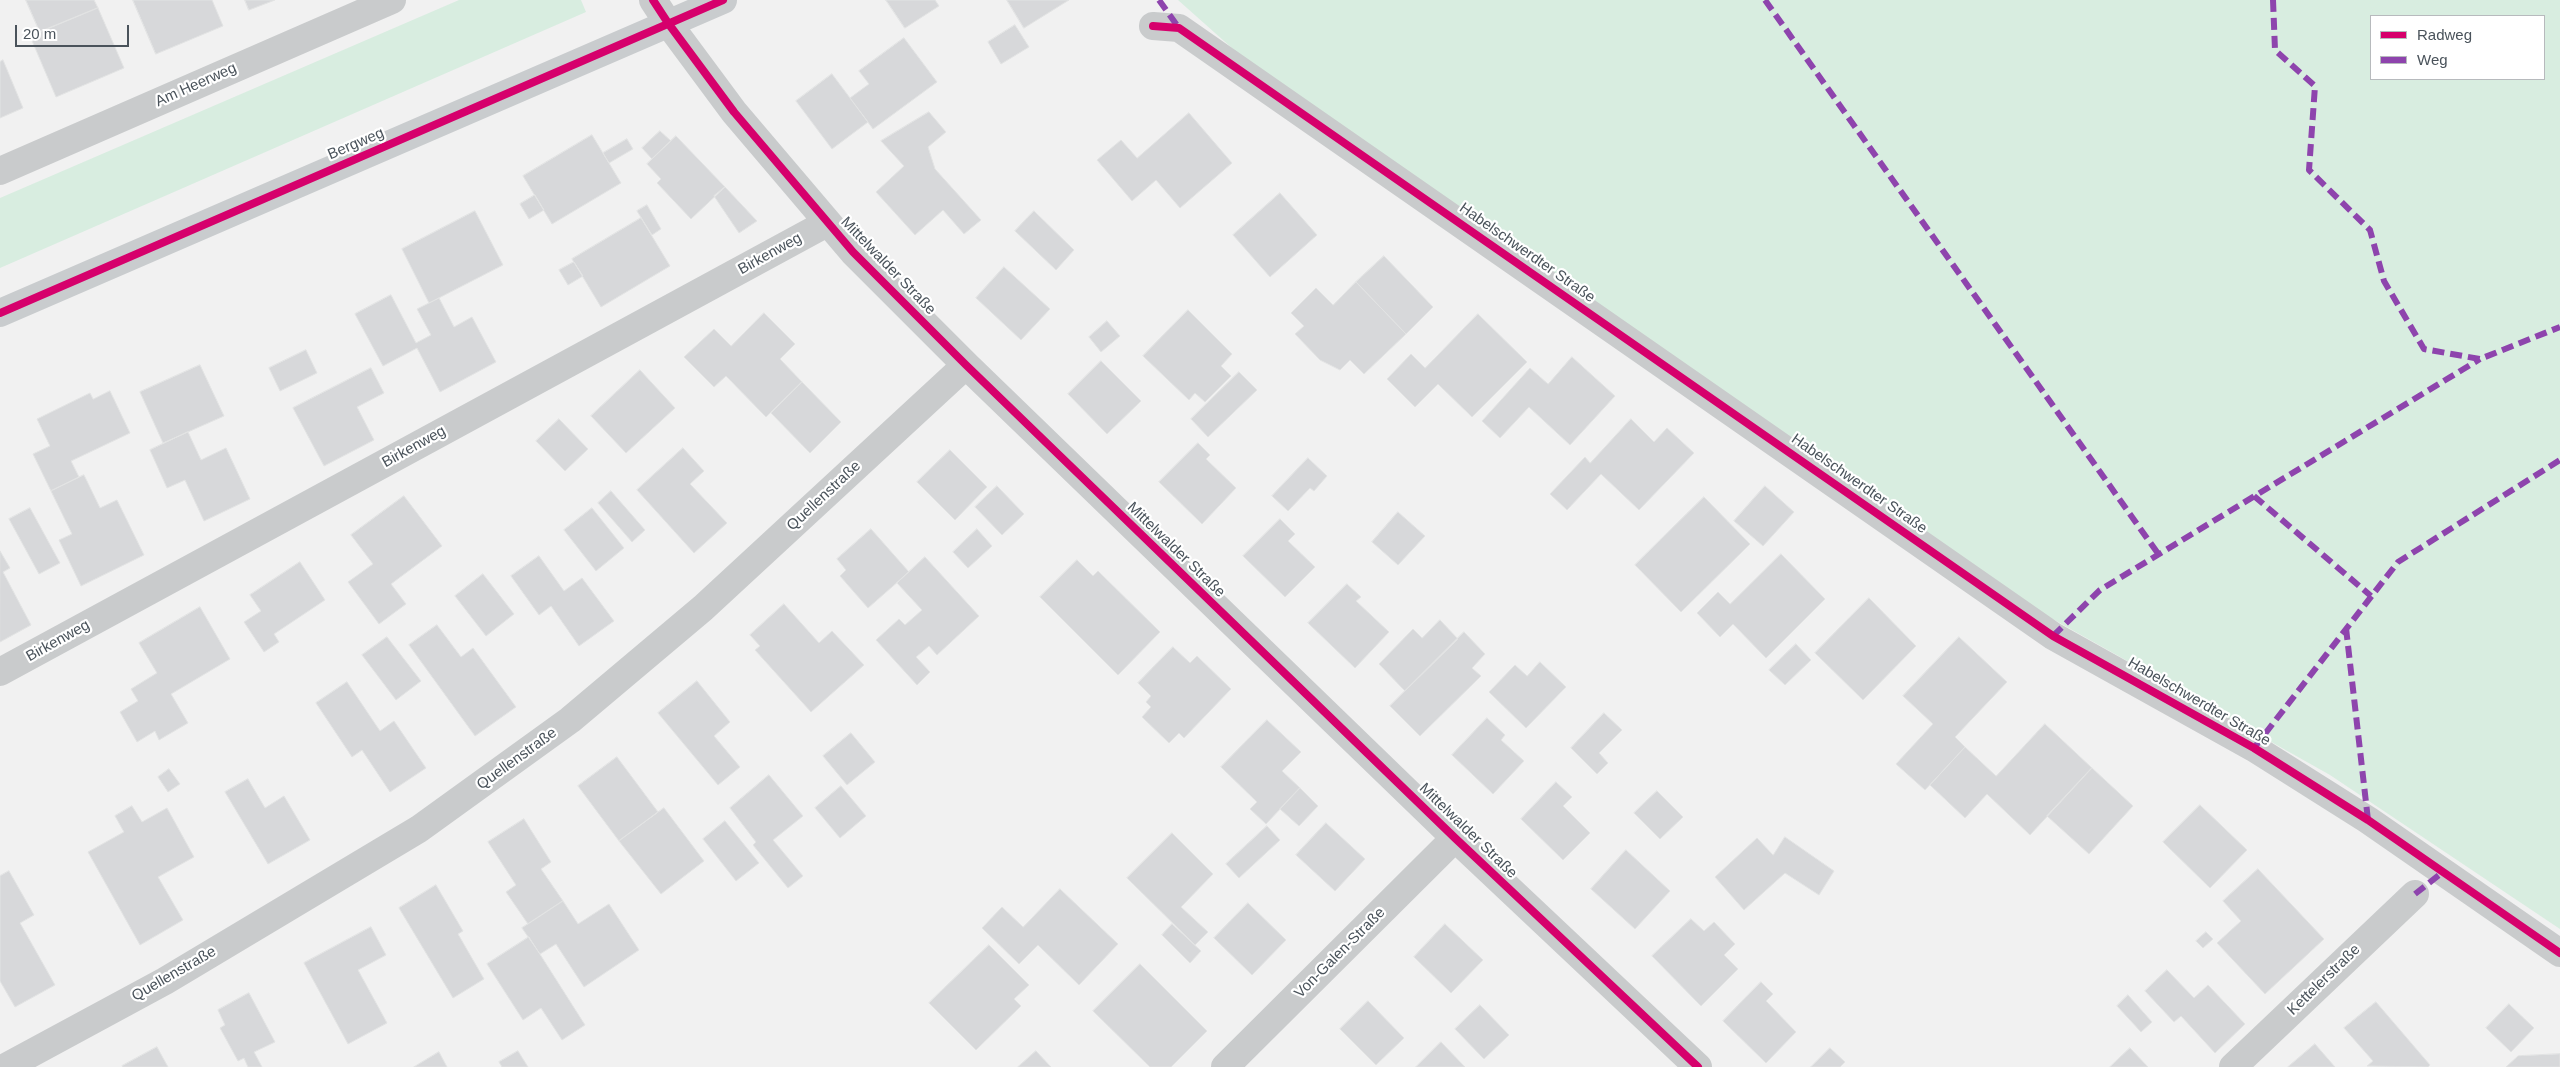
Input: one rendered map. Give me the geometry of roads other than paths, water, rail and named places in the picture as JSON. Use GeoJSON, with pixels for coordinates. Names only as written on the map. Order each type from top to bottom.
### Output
{"type":"FeatureCollection","features":[{"type":"Feature","properties":{"kind":"main road","name":"Bergweg"},"geometry":{"type":"LineString","coordinates":[[0,313],[723,0]]}},
{"type":"Feature","properties":{"kind":"street","name":"Am Heerweg"},"geometry":{"type":"LineString","coordinates":[[0,171],[392,0]]}},
{"type":"Feature","properties":{"kind":"street","name":"Mittelwalder Straße"},"geometry":{"type":"LineString","coordinates":[[653,0],[734,112],[853,252],[966,365],[1455,838],[1698,1067]]}},
{"type":"Feature","properties":{"kind":"street","name":"Habelschwerdter Straße"},"geometry":{"type":"LineString","coordinates":[[1153,26],[1178,28],[1193,38],[2053,636],[2254,748],[2360,814],[2560,953]]}},
{"type":"Feature","properties":{"kind":"street","name":"Birkenweg"},"geometry":{"type":"LineString","coordinates":[[0,672],[828,222]]}},
{"type":"Feature","properties":{"kind":"street","name":"Quellenstraße"},"geometry":{"type":"LineString","coordinates":[[6,1067],[165,981],[419,829],[570,720],[703,608],[966,365]]}},
{"type":"Feature","properties":{"kind":"street","name":"Von-Galen-Straße"},"geometry":{"type":"LineString","coordinates":[[1225,1067],[1455,838]]}},
{"type":"Feature","properties":{"kind":"street","name":"Kettelerstraße"},"geometry":{"type":"LineString","coordinates":[[2233,1067],[2415,894]]}}]}
